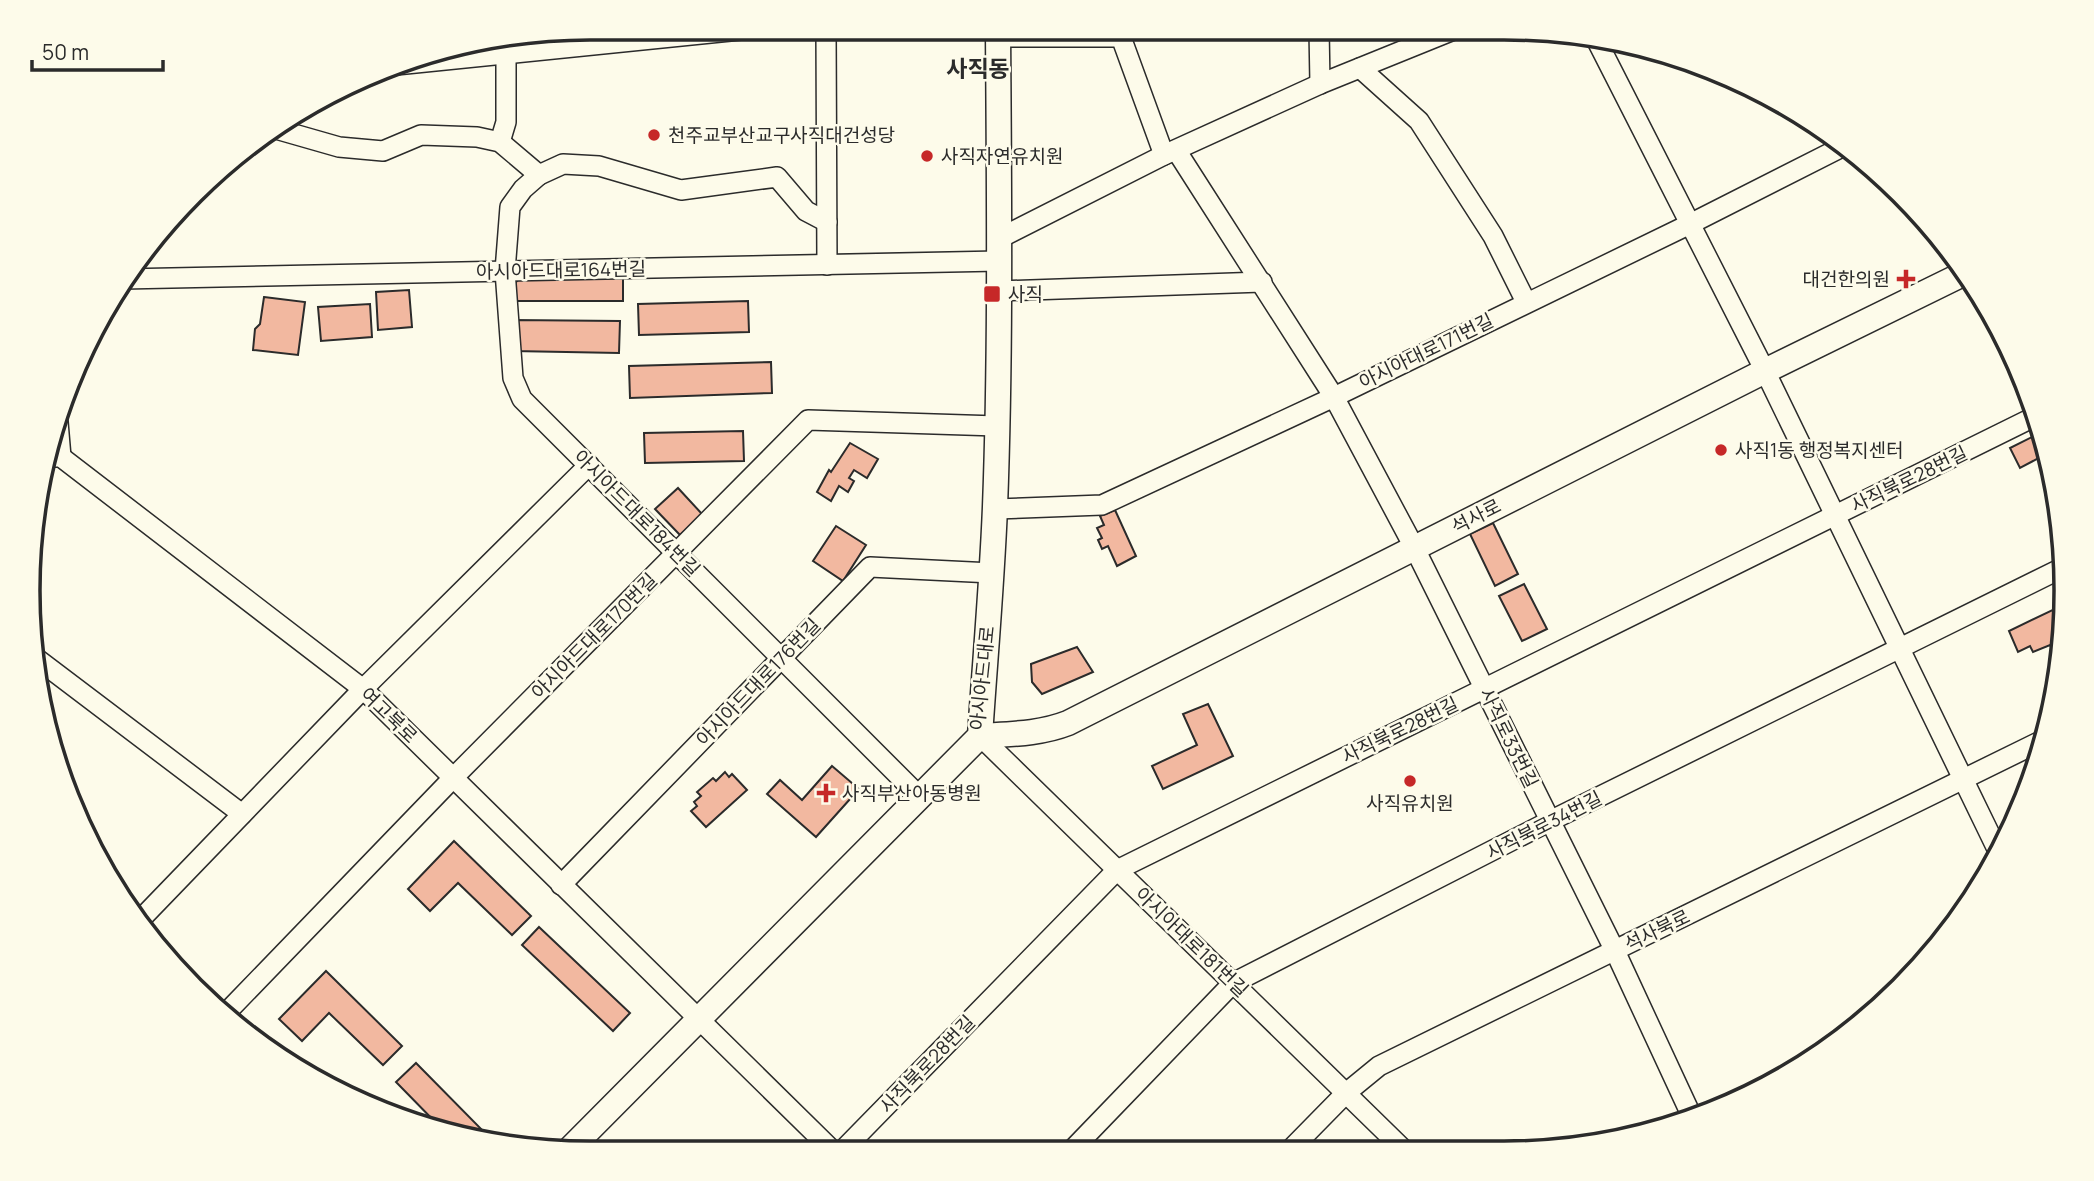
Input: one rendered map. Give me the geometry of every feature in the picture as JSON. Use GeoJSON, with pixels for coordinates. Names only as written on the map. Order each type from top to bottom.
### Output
{"type":"FeatureCollection","features":[{"type":"Feature","properties":{"kind":"main road","name":"아시아드대로"},"geometry":{"type":"LineString","coordinates":[[578,1141],[980,736],[995,509],[1000,250],[998,40]]}},
{"type":"Feature","properties":{"kind":"main road","name":"석사로"},"geometry":{"type":"LineString","coordinates":[[980,736],[1027,734],[1054,729],[1068,723],[1956,278]]}},
{"type":"Feature","properties":{"kind":"street"},"geometry":{"type":"LineString","coordinates":[[442,61],[647,40]]}},
{"type":"Feature","properties":{"kind":"street"},"geometry":{"type":"LineString","coordinates":[[826,40],[827,265]]}},
{"type":"Feature","properties":{"kind":"street","name":"사직로33번길"},"geometry":{"type":"LineString","coordinates":[[1122,40],[1170,153],[1262,282],[1334,397],[1415,547],[1615,951],[1688,1109]]}},
{"type":"Feature","properties":{"kind":"street"},"geometry":{"type":"LineString","coordinates":[[1319,40],[1320,84]]}},
{"type":"Feature","properties":{"kind":"street"},"geometry":{"type":"LineString","coordinates":[[1000,250],[1170,153],[1320,84],[1429,40]]}},
{"type":"Feature","properties":{"kind":"street"},"geometry":{"type":"LineString","coordinates":[[1601,49],[1765,371],[1993,841]]}},
{"type":"Feature","properties":{"kind":"street"},"geometry":{"type":"LineString","coordinates":[[500,142],[506,122],[506,55]]}},
{"type":"Feature","properties":{"kind":"street"},"geometry":{"type":"LineString","coordinates":[[1360,68],[1419,121],[1493,236],[1526,302]]}},
{"type":"Feature","properties":{"kind":"street"},"geometry":{"type":"LineString","coordinates":[[286,133],[339,147],[383,151],[421,135],[477,137],[500,142],[539,175],[563,164],[599,166],[681,190],[777,177],[806,211],[827,222]]}},
{"type":"Feature","properties":{"kind":"street","name":"아시아대로171번길"},"geometry":{"type":"LineString","coordinates":[[995,509],[1102,505],[1334,397],[1834,151]]}},
{"type":"Feature","properties":{"kind":"street","name":"아시아드대로184번길"},"geometry":{"type":"LineString","coordinates":[[539,175],[510,206],[505,271],[513,378],[522,399],[919,796]]}},
{"type":"Feature","properties":{"kind":"street","name":"아시아드대로164번길"},"geometry":{"type":"LineString","coordinates":[[138,279],[827,265],[1000,250]]}},
{"type":"Feature","properties":{"kind":"street"},"geometry":{"type":"LineString","coordinates":[[999,291],[1262,282]]}},
{"type":"Feature","properties":{"kind":"street","name":"아시아드대로170번길"},"geometry":{"type":"LineString","coordinates":[[232,1007],[453,778],[808,419],[997,426]]}},
{"type":"Feature","properties":{"kind":"street","name":"사직북로28번길"},"geometry":{"type":"LineString","coordinates":[[852,1141],[1117,870],[2027,421]]}},
{"type":"Feature","properties":{"kind":"street","name":"여고북로"},"geometry":{"type":"LineString","coordinates":[[56,460],[363,689],[824,1141]]}},
{"type":"Feature","properties":{"kind":"street"},"geometry":{"type":"LineString","coordinates":[[146,914],[363,689],[589,466]]}},
{"type":"Feature","properties":{"kind":"street","name":"아시아드대로176번길"},"geometry":{"type":"LineString","coordinates":[[561,885],[870,567],[992,573]]}},
{"type":"Feature","properties":{"kind":"street","name":"사직북로34번길"},"geometry":{"type":"LineString","coordinates":[[1081,1141],[1233,983],[1550,821],[2053,572]]}},
{"type":"Feature","properties":{"kind":"street"},"geometry":{"type":"LineString","coordinates":[[46,665],[242,814]]}},
{"type":"Feature","properties":{"kind":"street","name":"아시아대로181번길"},"geometry":{"type":"LineString","coordinates":[[980,736],[1396,1141]]}},
{"type":"Feature","properties":{"kind":"street","name":"석사북로"},"geometry":{"type":"LineString","coordinates":[[1299,1141],[1346,1093],[1379,1066],[2031,746]]}},
{"type":"Feature","properties":{"kind":"building"},"geometry":{"type":"Polygon","coordinates":[[[623,271],[623,301],[515,301],[515,283],[522,276],[623,271]]]}},
{"type":"Feature","properties":{"kind":"building"},"geometry":{"type":"Polygon","coordinates":[[[409,290],[412,327],[378,330],[376,292],[409,290]]]}},
{"type":"Feature","properties":{"kind":"building"},"geometry":{"type":"Polygon","coordinates":[[[264,297],[305,302],[298,355],[253,350],[255,329],[260,324],[264,297]]]}},
{"type":"Feature","properties":{"kind":"building"},"geometry":{"type":"Polygon","coordinates":[[[748,301],[749,332],[639,335],[638,304],[748,301]]]}},
{"type":"Feature","properties":{"kind":"building"},"geometry":{"type":"Polygon","coordinates":[[[370,304],[372,337],[321,341],[318,307],[370,304]]]}},
{"type":"Feature","properties":{"kind":"building"},"geometry":{"type":"Polygon","coordinates":[[[513,320],[620,321],[619,353],[513,351],[513,320]]]}},
{"type":"Feature","properties":{"kind":"building"},"geometry":{"type":"Polygon","coordinates":[[[771,362],[772,393],[630,398],[629,366],[771,362]]]}},
{"type":"Feature","properties":{"kind":"building"},"geometry":{"type":"Polygon","coordinates":[[[743,431],[744,461],[645,463],[644,433],[743,431]]]}},
{"type":"Feature","properties":{"kind":"building"},"geometry":{"type":"Polygon","coordinates":[[[2032,437],[2037,459],[2020,468],[2010,448],[2032,437]]]}},
{"type":"Feature","properties":{"kind":"building"},"geometry":{"type":"Polygon","coordinates":[[[850,443],[878,459],[867,478],[854,470],[849,478],[854,481],[848,492],[839,486],[831,501],[817,492],[829,470],[831,472],[850,443]]]}},
{"type":"Feature","properties":{"kind":"building"},"geometry":{"type":"Polygon","coordinates":[[[678,488],[702,514],[680,535],[655,509],[678,488]]]}},
{"type":"Feature","properties":{"kind":"building"},"geometry":{"type":"Polygon","coordinates":[[[1115,510],[1136,556],[1117,566],[1108,546],[1102,549],[1098,540],[1102,538],[1097,528],[1104,525],[1100,516],[1115,510]]]}},
{"type":"Feature","properties":{"kind":"building"},"geometry":{"type":"Polygon","coordinates":[[[1493,523],[1518,574],[1495,586],[1470,534],[1493,523]]]}},
{"type":"Feature","properties":{"kind":"building"},"geometry":{"type":"Polygon","coordinates":[[[836,526],[866,545],[843,581],[813,561],[836,526]]]}},
{"type":"Feature","properties":{"kind":"building"},"geometry":{"type":"Polygon","coordinates":[[[1524,584],[1547,629],[1522,641],[1499,596],[1524,584]]]}},
{"type":"Feature","properties":{"kind":"building"},"geometry":{"type":"Polygon","coordinates":[[[2053,610],[2051,646],[2033,652],[2030,646],[2018,652],[2009,631],[2053,610]]]}},
{"type":"Feature","properties":{"kind":"building"},"geometry":{"type":"Polygon","coordinates":[[[1077,647],[1093,672],[1042,694],[1032,682],[1031,664],[1077,647]]]}},
{"type":"Feature","properties":{"kind":"building"},"geometry":{"type":"Polygon","coordinates":[[[1208,704],[1233,756],[1163,789],[1152,766],[1197,745],[1183,714],[1208,704]]]}},
{"type":"Feature","properties":{"kind":"building"},"geometry":{"type":"Polygon","coordinates":[[[832,766],[859,789],[816,837],[767,794],[780,780],[802,800],[832,766]]]}},
{"type":"Feature","properties":{"kind":"building"},"geometry":{"type":"Polygon","coordinates":[[[725,772],[729,777],[732,774],[747,790],[706,827],[691,811],[697,806],[694,802],[701,796],[697,792],[725,772]]]}},
{"type":"Feature","properties":{"kind":"building"},"geometry":{"type":"Polygon","coordinates":[[[454,841],[531,916],[512,935],[458,883],[430,911],[408,889],[454,841]]]}},
{"type":"Feature","properties":{"kind":"building"},"geometry":{"type":"Polygon","coordinates":[[[539,927],[630,1013],[613,1031],[522,945],[539,927]]]}},
{"type":"Feature","properties":{"kind":"building"},"geometry":{"type":"Polygon","coordinates":[[[326,971],[402,1046],[383,1065],[329,1013],[302,1041],[279,1019],[326,971]]]}},
{"type":"Feature","properties":{"kind":"building"},"geometry":{"type":"Polygon","coordinates":[[[416,1063],[482,1130],[430,1117],[396,1082],[416,1063]]]}},
{"type":"Feature","properties":{"kind":"place","name":"천주교부산교구사직대건성당"},"geometry":{"type":"Point","coordinates":[654,135]}},
{"type":"Feature","properties":{"kind":"place","name":"사직자연유치원"},"geometry":{"type":"Point","coordinates":[927,156]}},
{"type":"Feature","properties":{"kind":"place","name":"대건한의원"},"geometry":{"type":"Point","coordinates":[1906,279]}},
{"type":"Feature","properties":{"kind":"place","name":"사직"},"geometry":{"type":"Point","coordinates":[992,294]}},
{"type":"Feature","properties":{"kind":"place","name":"사직1동 행정복지센터"},"geometry":{"type":"Point","coordinates":[1721,450]}},
{"type":"Feature","properties":{"kind":"place","name":"사직유치원"},"geometry":{"type":"Point","coordinates":[1410,781]}},
{"type":"Feature","properties":{"kind":"place","name":"사직부산아동병원"},"geometry":{"type":"Point","coordinates":[826,793]}},
{"type":"Feature","properties":{"kind":"district","name":"사직동"},"geometry":{"type":"Point","coordinates":[978,69]}}]}
